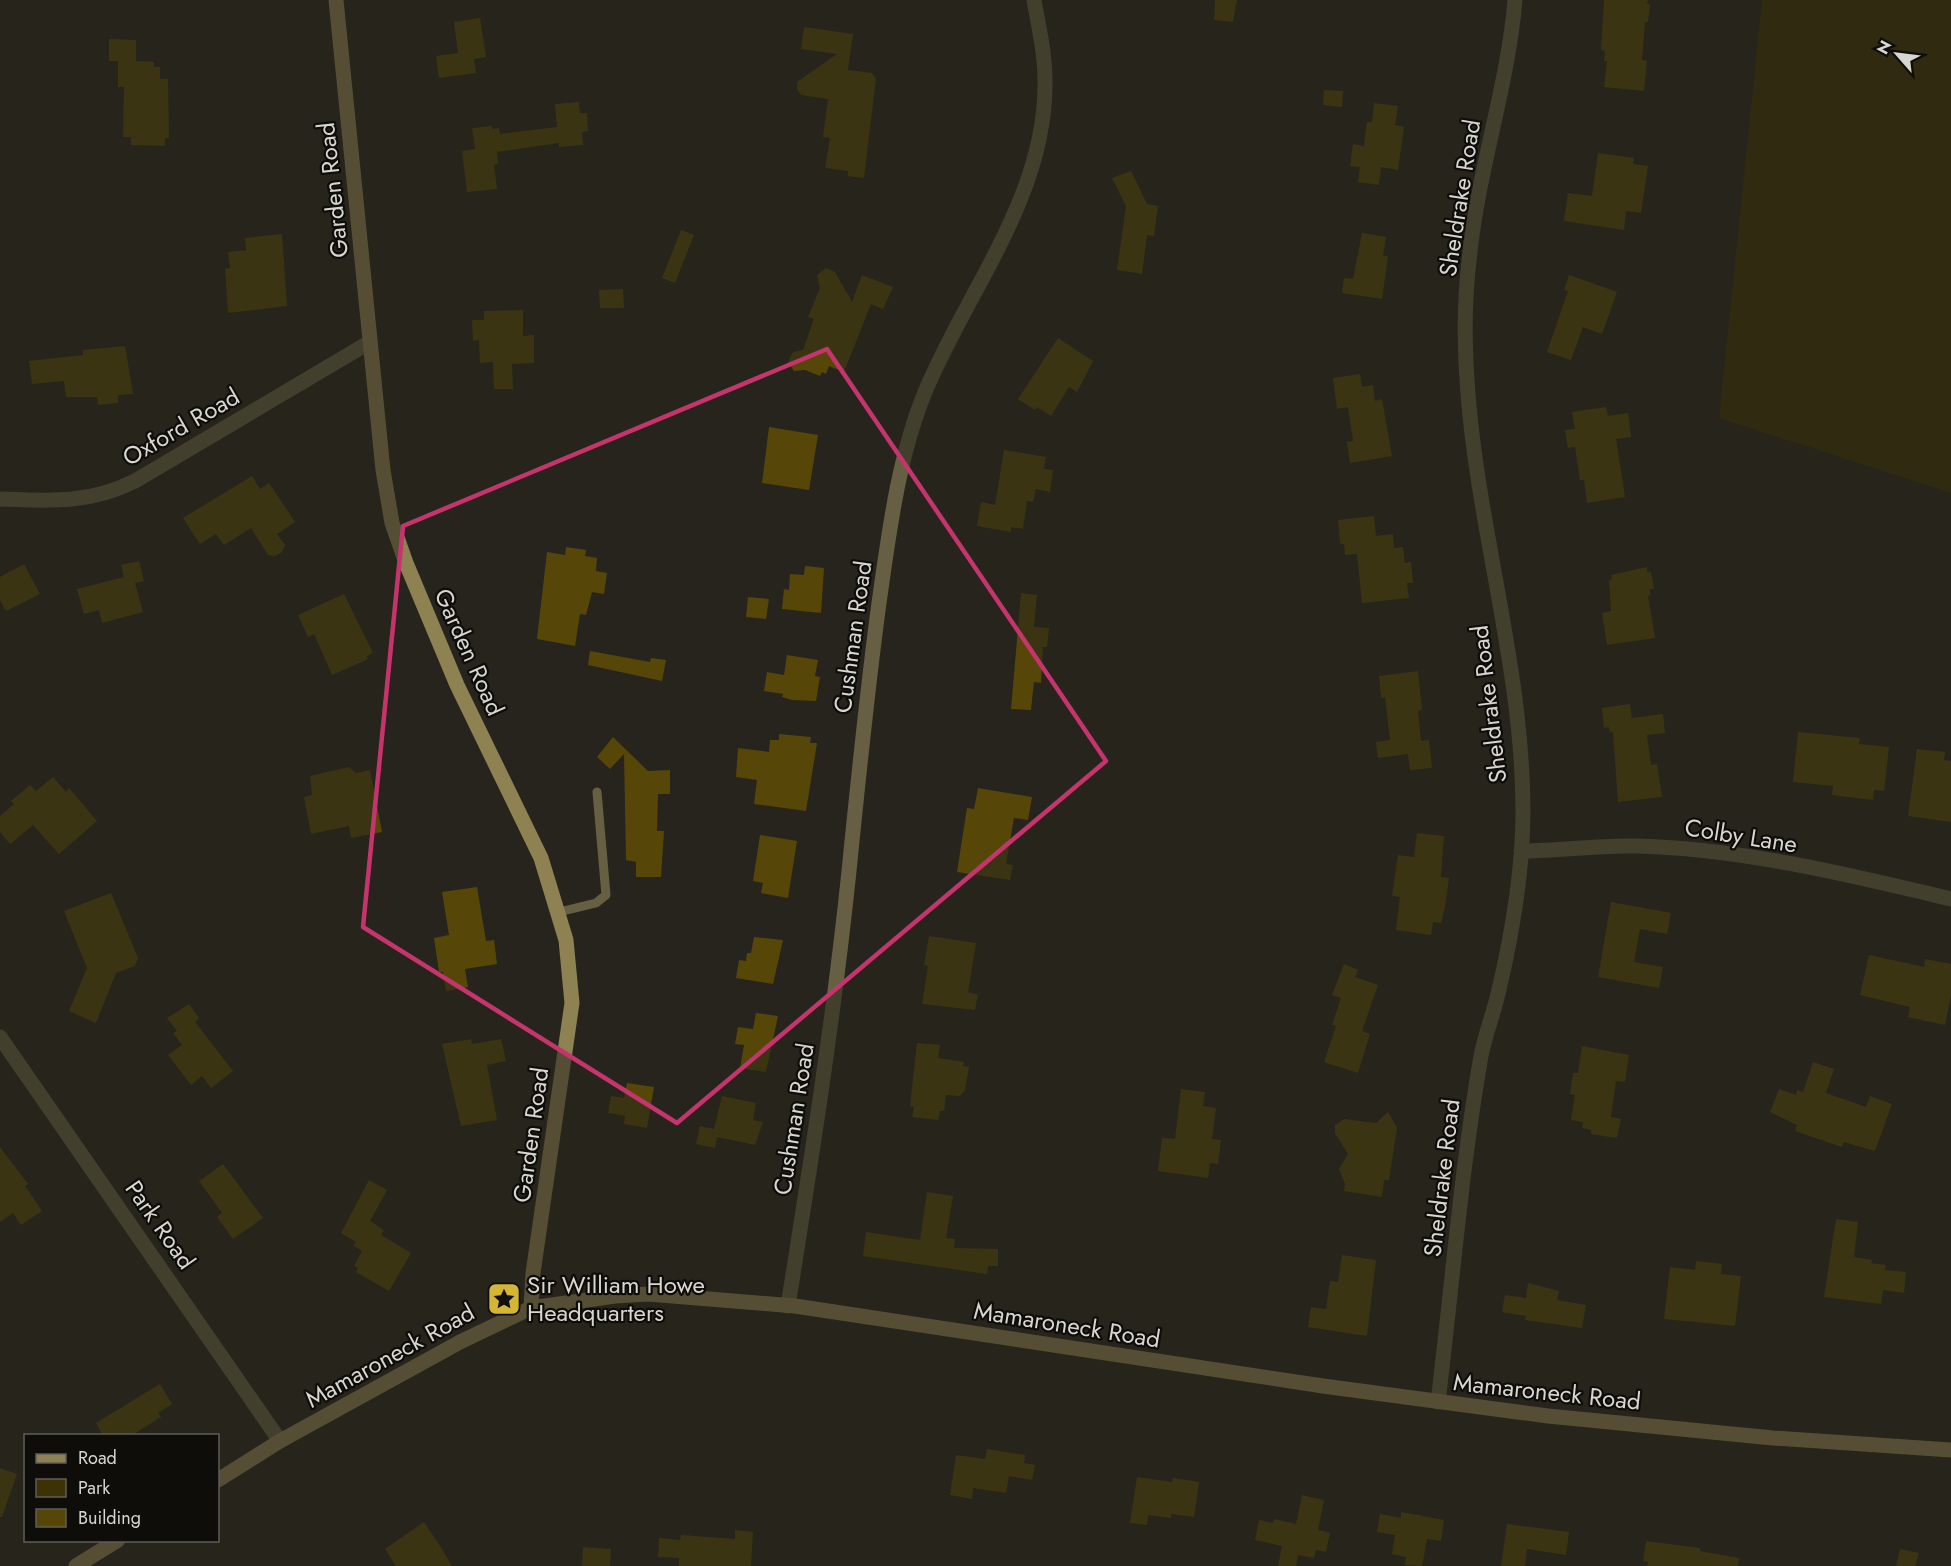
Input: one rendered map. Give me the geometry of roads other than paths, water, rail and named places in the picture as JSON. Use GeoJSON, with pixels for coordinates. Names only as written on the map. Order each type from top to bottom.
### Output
{"type":"FeatureCollection","features":[{"type":"Feature","properties":{"kind":"street","name":"Garden Road"},"geometry":{"type":"LineString","coordinates":[[336,0],[382,470],[392,523],[406,563],[457,685],[541,858],[559,912],[569,960],[572,1004],[533,1273],[531,1308]]}},
{"type":"Feature","properties":{"kind":"street","name":"Cushman Road"},"geometry":{"type":"LineString","coordinates":[[788,1306],[831,1028],[863,724],[894,510],[902,468],[924,394],[1000,245],[1015,211],[1033,157],[1046,88],[1043,44],[1034,0]]}},
{"type":"Feature","properties":{"kind":"street","name":"Sheldrake Road"},"geometry":{"type":"LineString","coordinates":[[1438,1402],[1471,1123],[1482,1051],[1498,994],[1512,922],[1521,851],[1523,811],[1516,716],[1468,396],[1466,335],[1470,252],[1507,60],[1515,0]]}},
{"type":"Feature","properties":{"kind":"street","name":"Oxford Road"},"geometry":{"type":"LineString","coordinates":[[0,499],[78,499],[110,494],[135,482],[370,342]]}},
{"type":"Feature","properties":{"kind":"street","name":"Colby Lane"},"geometry":{"type":"LineString","coordinates":[[1521,851],[1633,846],[1679,848],[1862,879],[1951,899]]}},
{"type":"Feature","properties":{"kind":"street","name":"Park Road"},"geometry":{"type":"LineString","coordinates":[[0,1037],[189,1305],[280,1442]]}},
{"type":"Feature","properties":{"kind":"street","name":"Mamaroneck Road"},"geometry":{"type":"LineString","coordinates":[[219,1479],[280,1442],[460,1342],[531,1308],[615,1296],[648,1294],[788,1306],[1438,1402],[1745,1436],[1951,1450]]}},
{"type":"Feature","properties":{"kind":"street"},"geometry":{"type":"LineString","coordinates":[[76,1566],[115,1542]]}},
{"type":"Feature","properties":{"kind":"lane"},"geometry":{"type":"LineString","coordinates":[[559,912],[596,903],[606,895],[597,792]]}},
{"type":"Feature","properties":{"kind":"place","name":"Sir William Howe Headquarters"},"geometry":{"type":"Point","coordinates":[504,1299]}}]}
